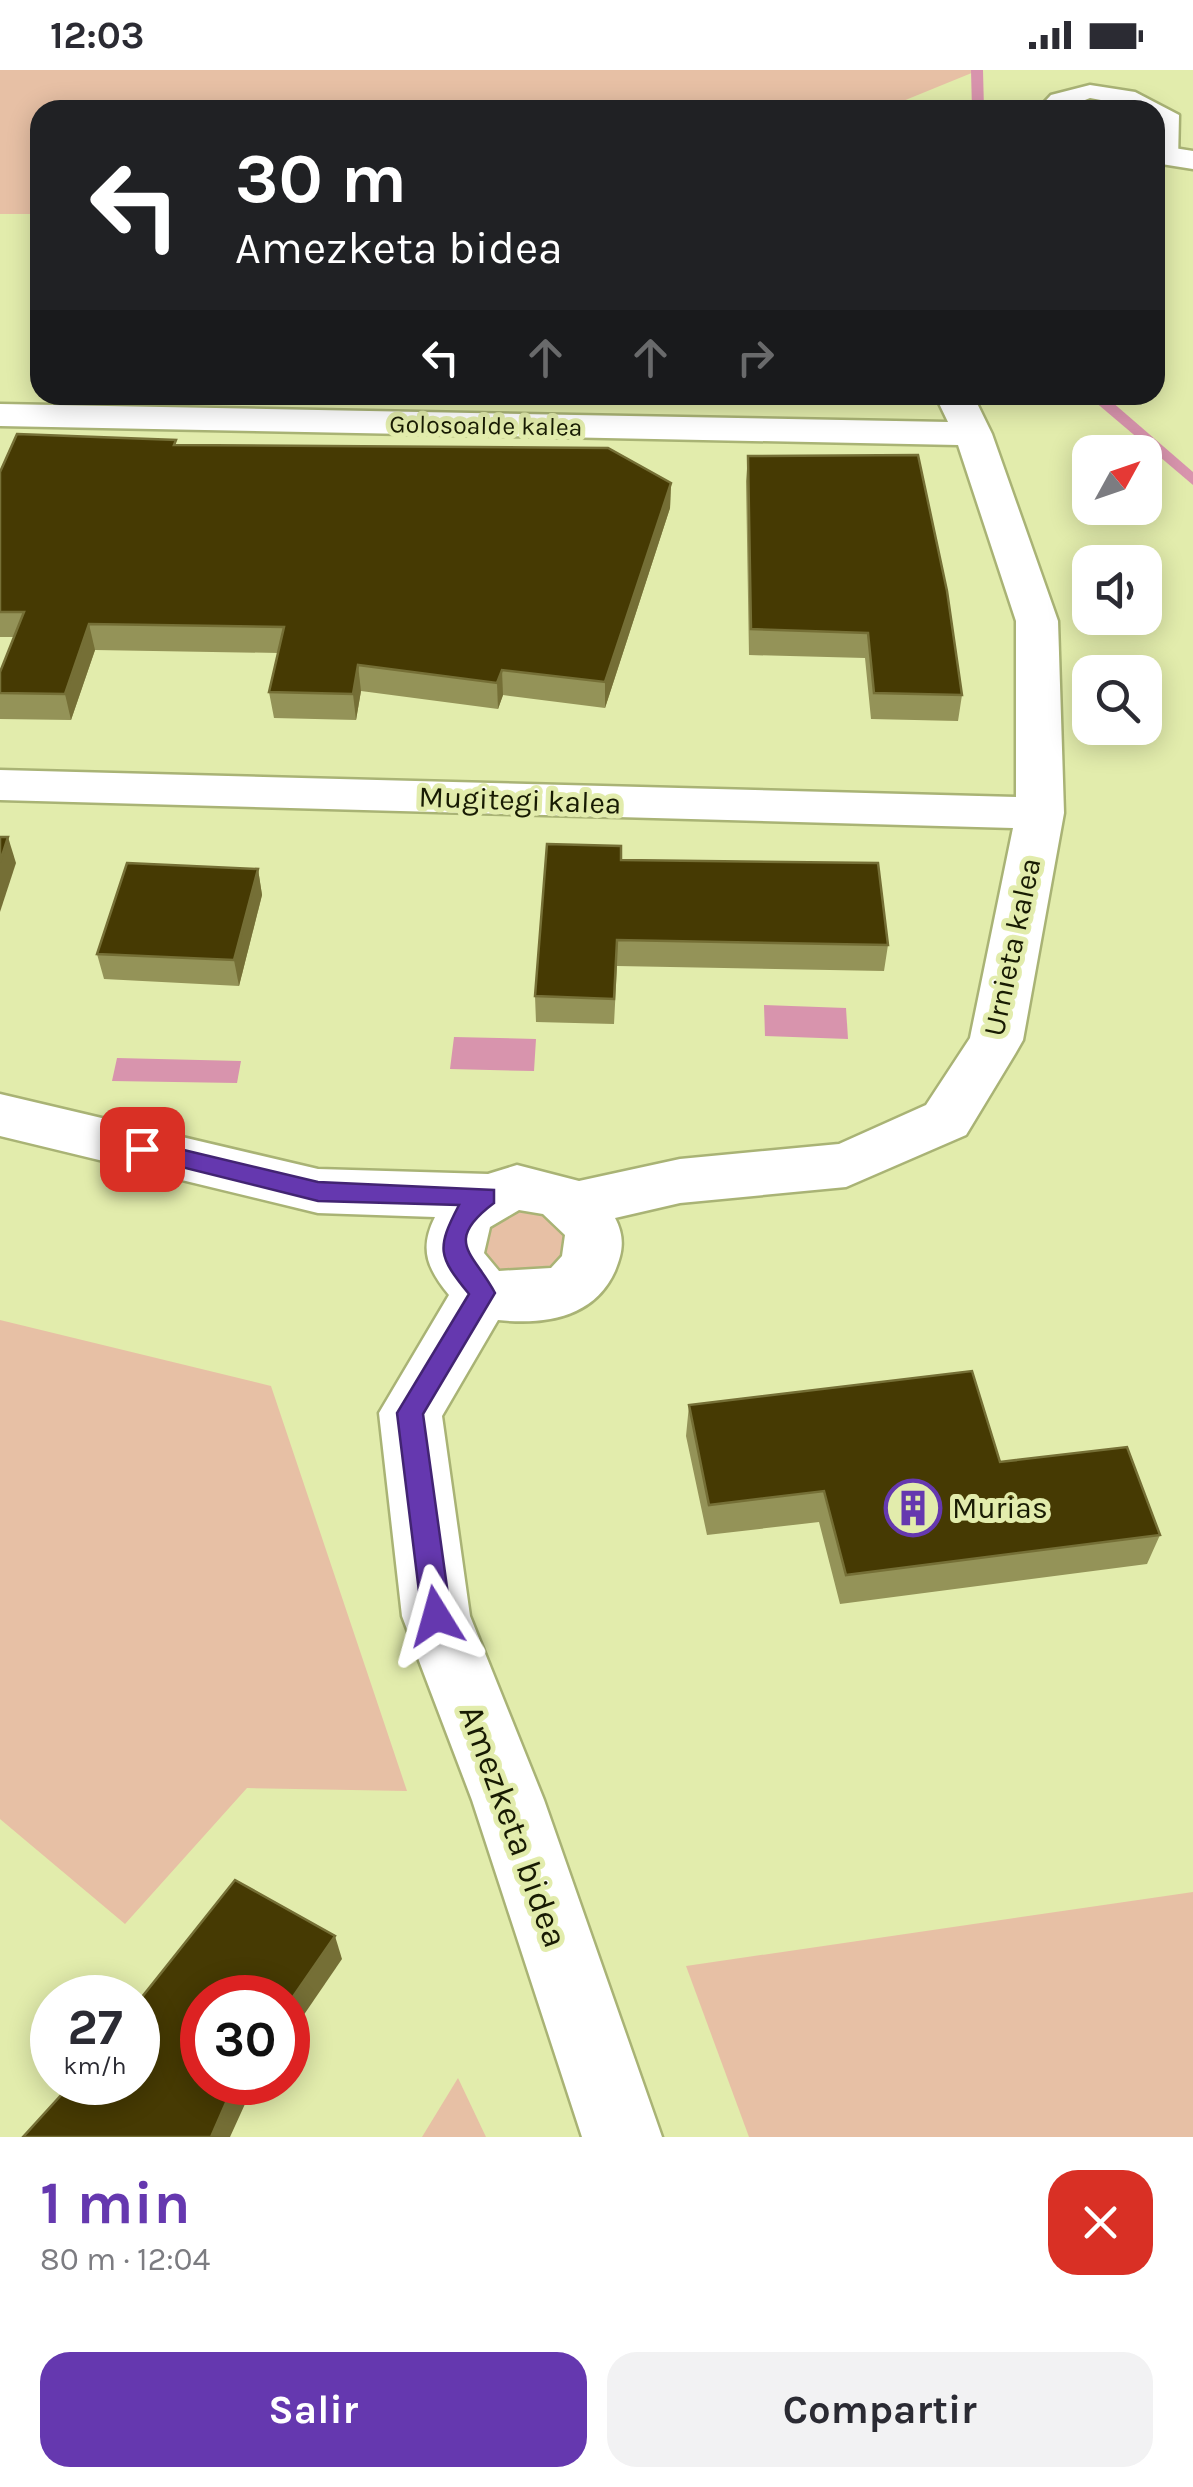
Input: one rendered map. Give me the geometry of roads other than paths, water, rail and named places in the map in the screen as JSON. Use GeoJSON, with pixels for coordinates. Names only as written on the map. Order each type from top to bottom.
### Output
{"type":"FeatureCollection","features":[{"type":"Feature","properties":{"kind":"street","name":"Golosoalde kalea"},"geometry":{"type":"LineString","coordinates":[[0,415],[963,415]]}},
{"type":"Feature","properties":{"kind":"street","name":"Urnieta kalea"},"geometry":{"type":"LineString","coordinates":[[576,1204],[680,1180],[846,1165],[946,1120],[996,1040],[1040,813],[1037,621],[963,415]]}},
{"type":"Feature","properties":{"kind":"street","name":"Mugitegi kalea"},"geometry":{"type":"LineString","coordinates":[[0,785],[1040,813]]}},
{"type":"Feature","properties":{"kind":"street"},"geometry":{"type":"LineString","coordinates":[[0,1115],[318,1191],[486,1196],[518,1188],[542,1189],[576,1204],[594,1232],[589,1265],[575,1282],[554,1295],[529,1301],[482,1293],[455,1260],[454,1240],[468,1210],[486,1196]]}},
{"type":"Feature","properties":{"kind":"street","name":"Amezketa bidea"},"geometry":{"type":"LineString","coordinates":[[482,1293],[410,1413],[436,1616],[508,1800],[622,2137]]}},
{"type":"Feature","properties":{"kind":"lane"},"geometry":{"type":"LineString","coordinates":[[1058,100],[1071,94],[1140,100]]}},
{"type":"Feature","properties":{"kind":"lane"},"geometry":{"type":"LineString","coordinates":[[1165,114],[1171,120],[1173,156]]}},
{"type":"Feature","properties":{"kind":"waterway"},"geometry":{"type":"LineString","coordinates":[[977,70],[978,100]]}},
{"type":"Feature","properties":{"kind":"waterway"},"geometry":{"type":"LineString","coordinates":[[1107,405],[1193,480]]}},
{"type":"Feature","properties":{"kind":"place","name":"Murias"},"geometry":{"type":"Point","coordinates":[913,1508]}}]}
